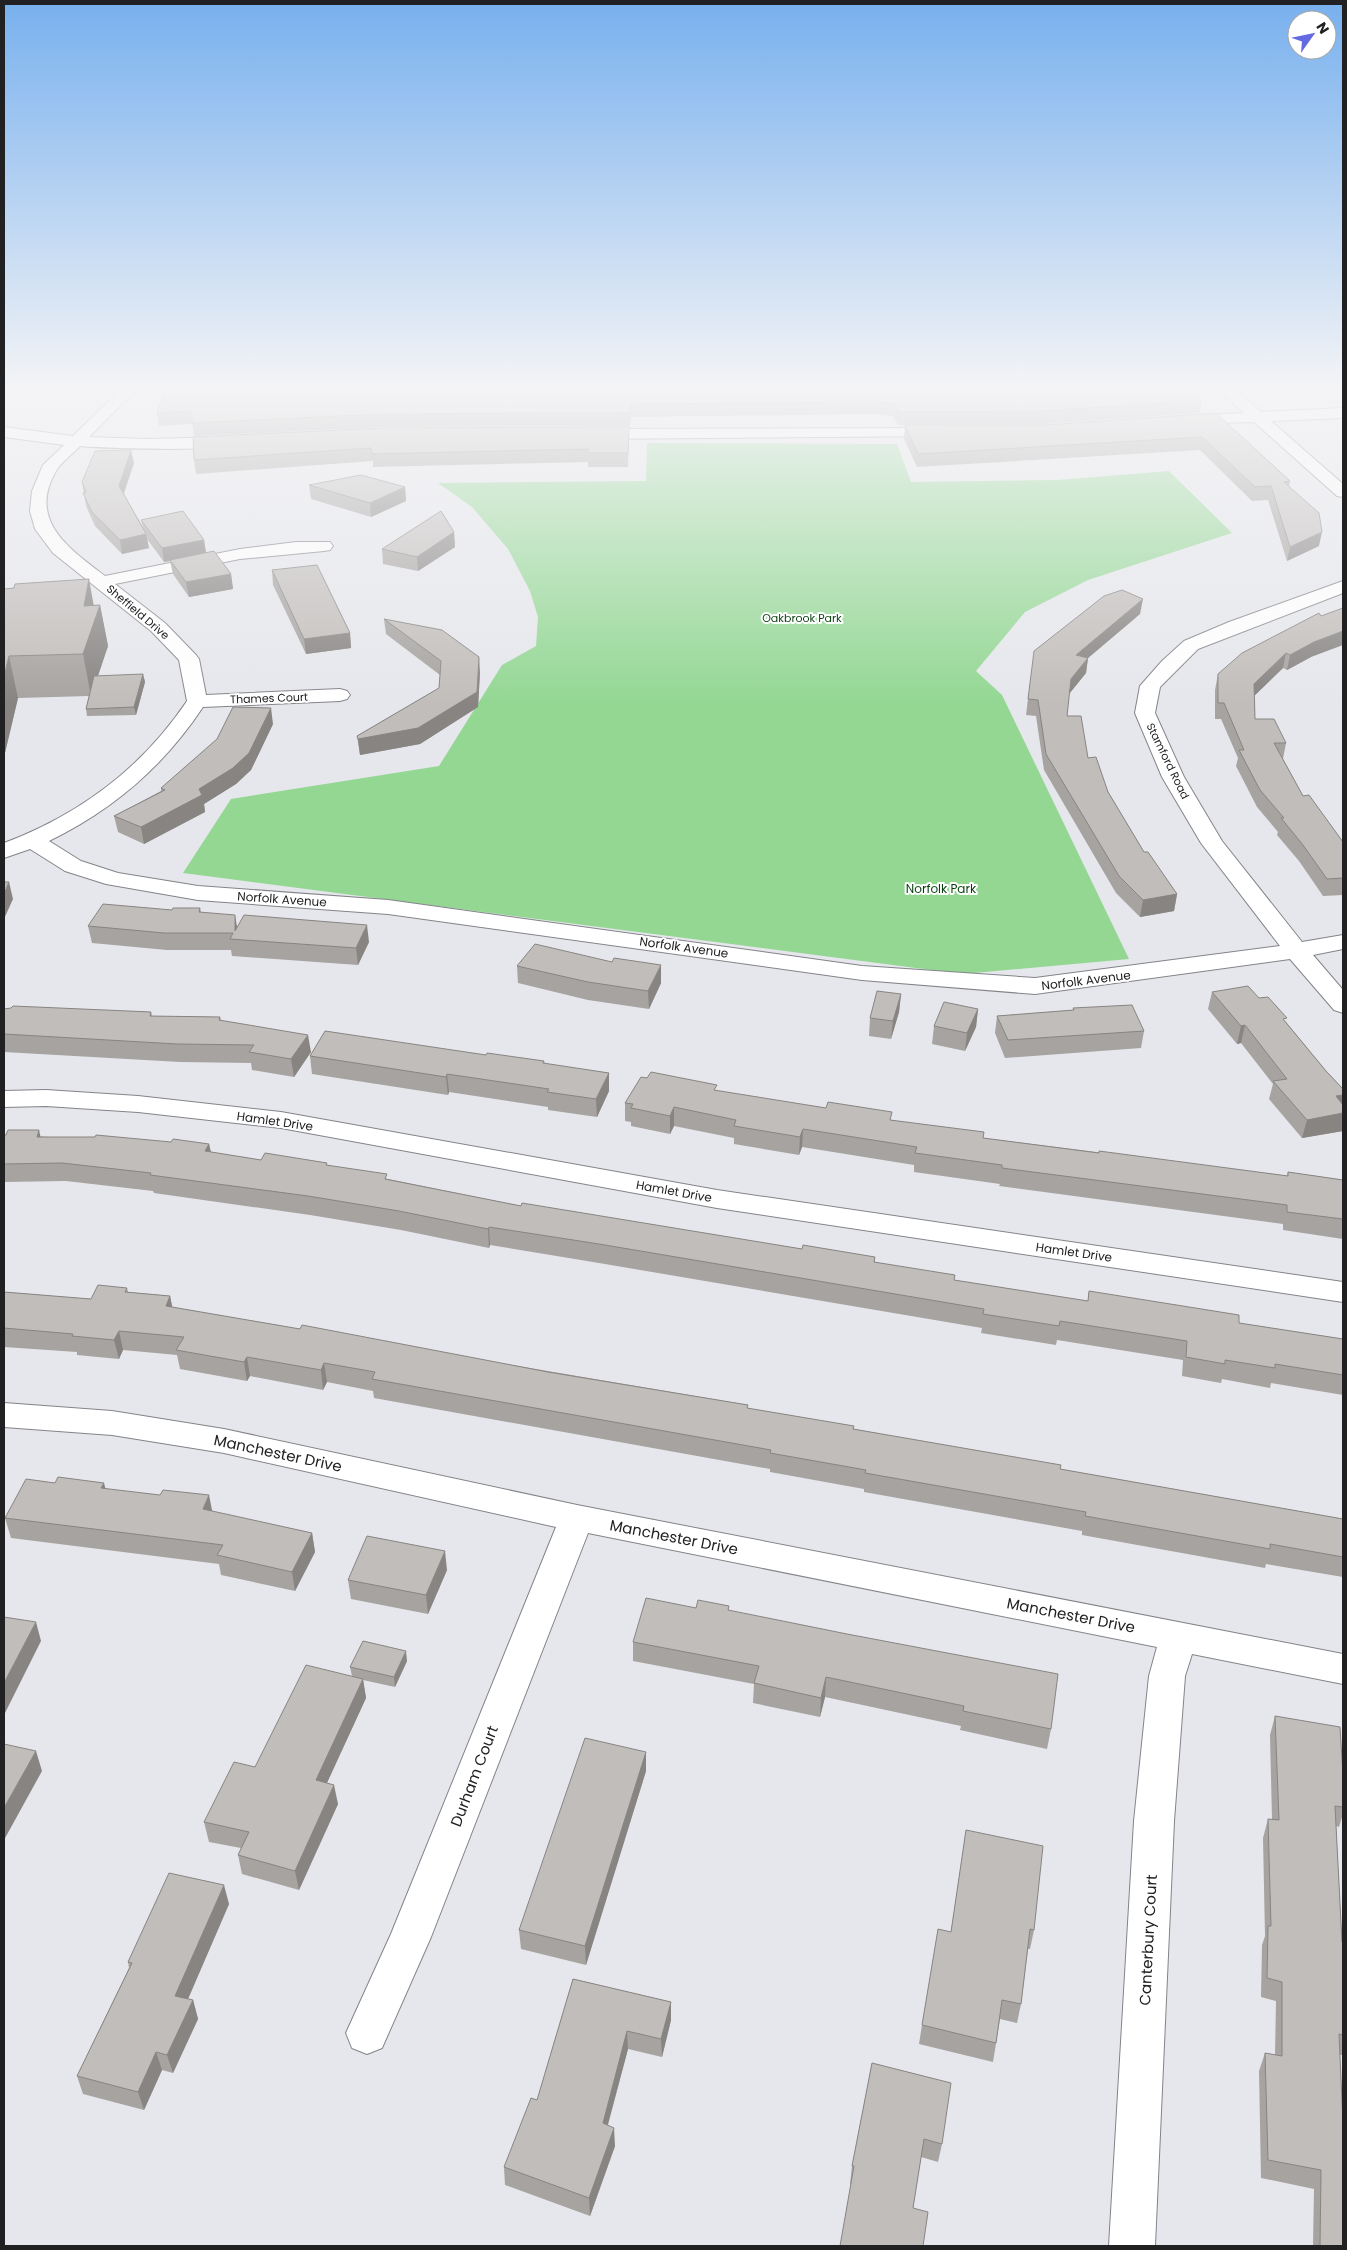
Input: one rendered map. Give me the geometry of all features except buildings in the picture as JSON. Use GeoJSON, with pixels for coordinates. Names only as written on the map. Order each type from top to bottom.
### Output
{"type":"FeatureCollection","features":[{"type":"Feature","properties":{"kind":"street","name":"Sheffield Drive"},"geometry":{"type":"LineString","coordinates":[[40,494],[39,511],[44,529],[59,549],[158,627],[189,659],[197,701]]}},
{"type":"Feature","properties":{"kind":"street"},"geometry":{"type":"LineString","coordinates":[[102,582],[228,554],[324,546]]}},
{"type":"Feature","properties":{"kind":"street","name":"Stamford Road"},"geometry":{"type":"LineString","coordinates":[[1343,587],[1236,626],[1191,645],[1150,686],[1145,713],[1173,777],[1212,843],[1296,951],[1343,1005]]}},
{"type":"Feature","properties":{"kind":"street","name":"Thames Court"},"geometry":{"type":"LineString","coordinates":[[197,701],[340,695]]}},
{"type":"Feature","properties":{"kind":"street"},"geometry":{"type":"LineString","coordinates":[[4,851],[33,841],[100,803],[152,762],[182,727],[197,701]]}},
{"type":"Feature","properties":{"kind":"street","name":"Norfolk Avenue"},"geometry":{"type":"LineString","coordinates":[[33,841],[73,866],[114,879],[198,893],[388,907],[862,973],[1035,986],[1296,951],[1343,942]]}},
{"type":"Feature","properties":{"kind":"street","name":"Hamlet Drive"},"geometry":{"type":"LineString","coordinates":[[4,1099],[46,1098],[138,1104],[281,1120],[717,1199],[1343,1292]]}},
{"type":"Feature","properties":{"kind":"street","name":"Manchester Drive"},"geometry":{"type":"LineString","coordinates":[[4,1415],[112,1423],[215,1439],[577,1518],[1343,1668]]}},
{"type":"Feature","properties":{"kind":"street","name":"Durham Court"},"geometry":{"type":"LineString","coordinates":[[367,2032],[410,1937],[577,1518]]}},
{"type":"Feature","properties":{"kind":"street","name":"Canterbury Court"},"geometry":{"type":"LineString","coordinates":[[1132,2246],[1154,1821],[1167,1676],[1179,1636]]}},
{"type":"Feature","properties":{"kind":"green space"},"geometry":{"type":"Polygon","coordinates":[[[454,494],[1192,494],[1232,533],[1088,580],[1025,612],[976,671],[1002,695],[1129,959],[962,974],[183,873],[231,799],[439,766],[502,665],[536,646],[538,617],[530,591],[508,549],[472,507],[454,494]]]}},
{"type":"Feature","properties":{"kind":"park label","name":"Oakbrook Park"},"geometry":{"type":"Point","coordinates":[802,618]}},
{"type":"Feature","properties":{"kind":"park label","name":"Norfolk Park"},"geometry":{"type":"Point","coordinates":[941,888]}}]}
